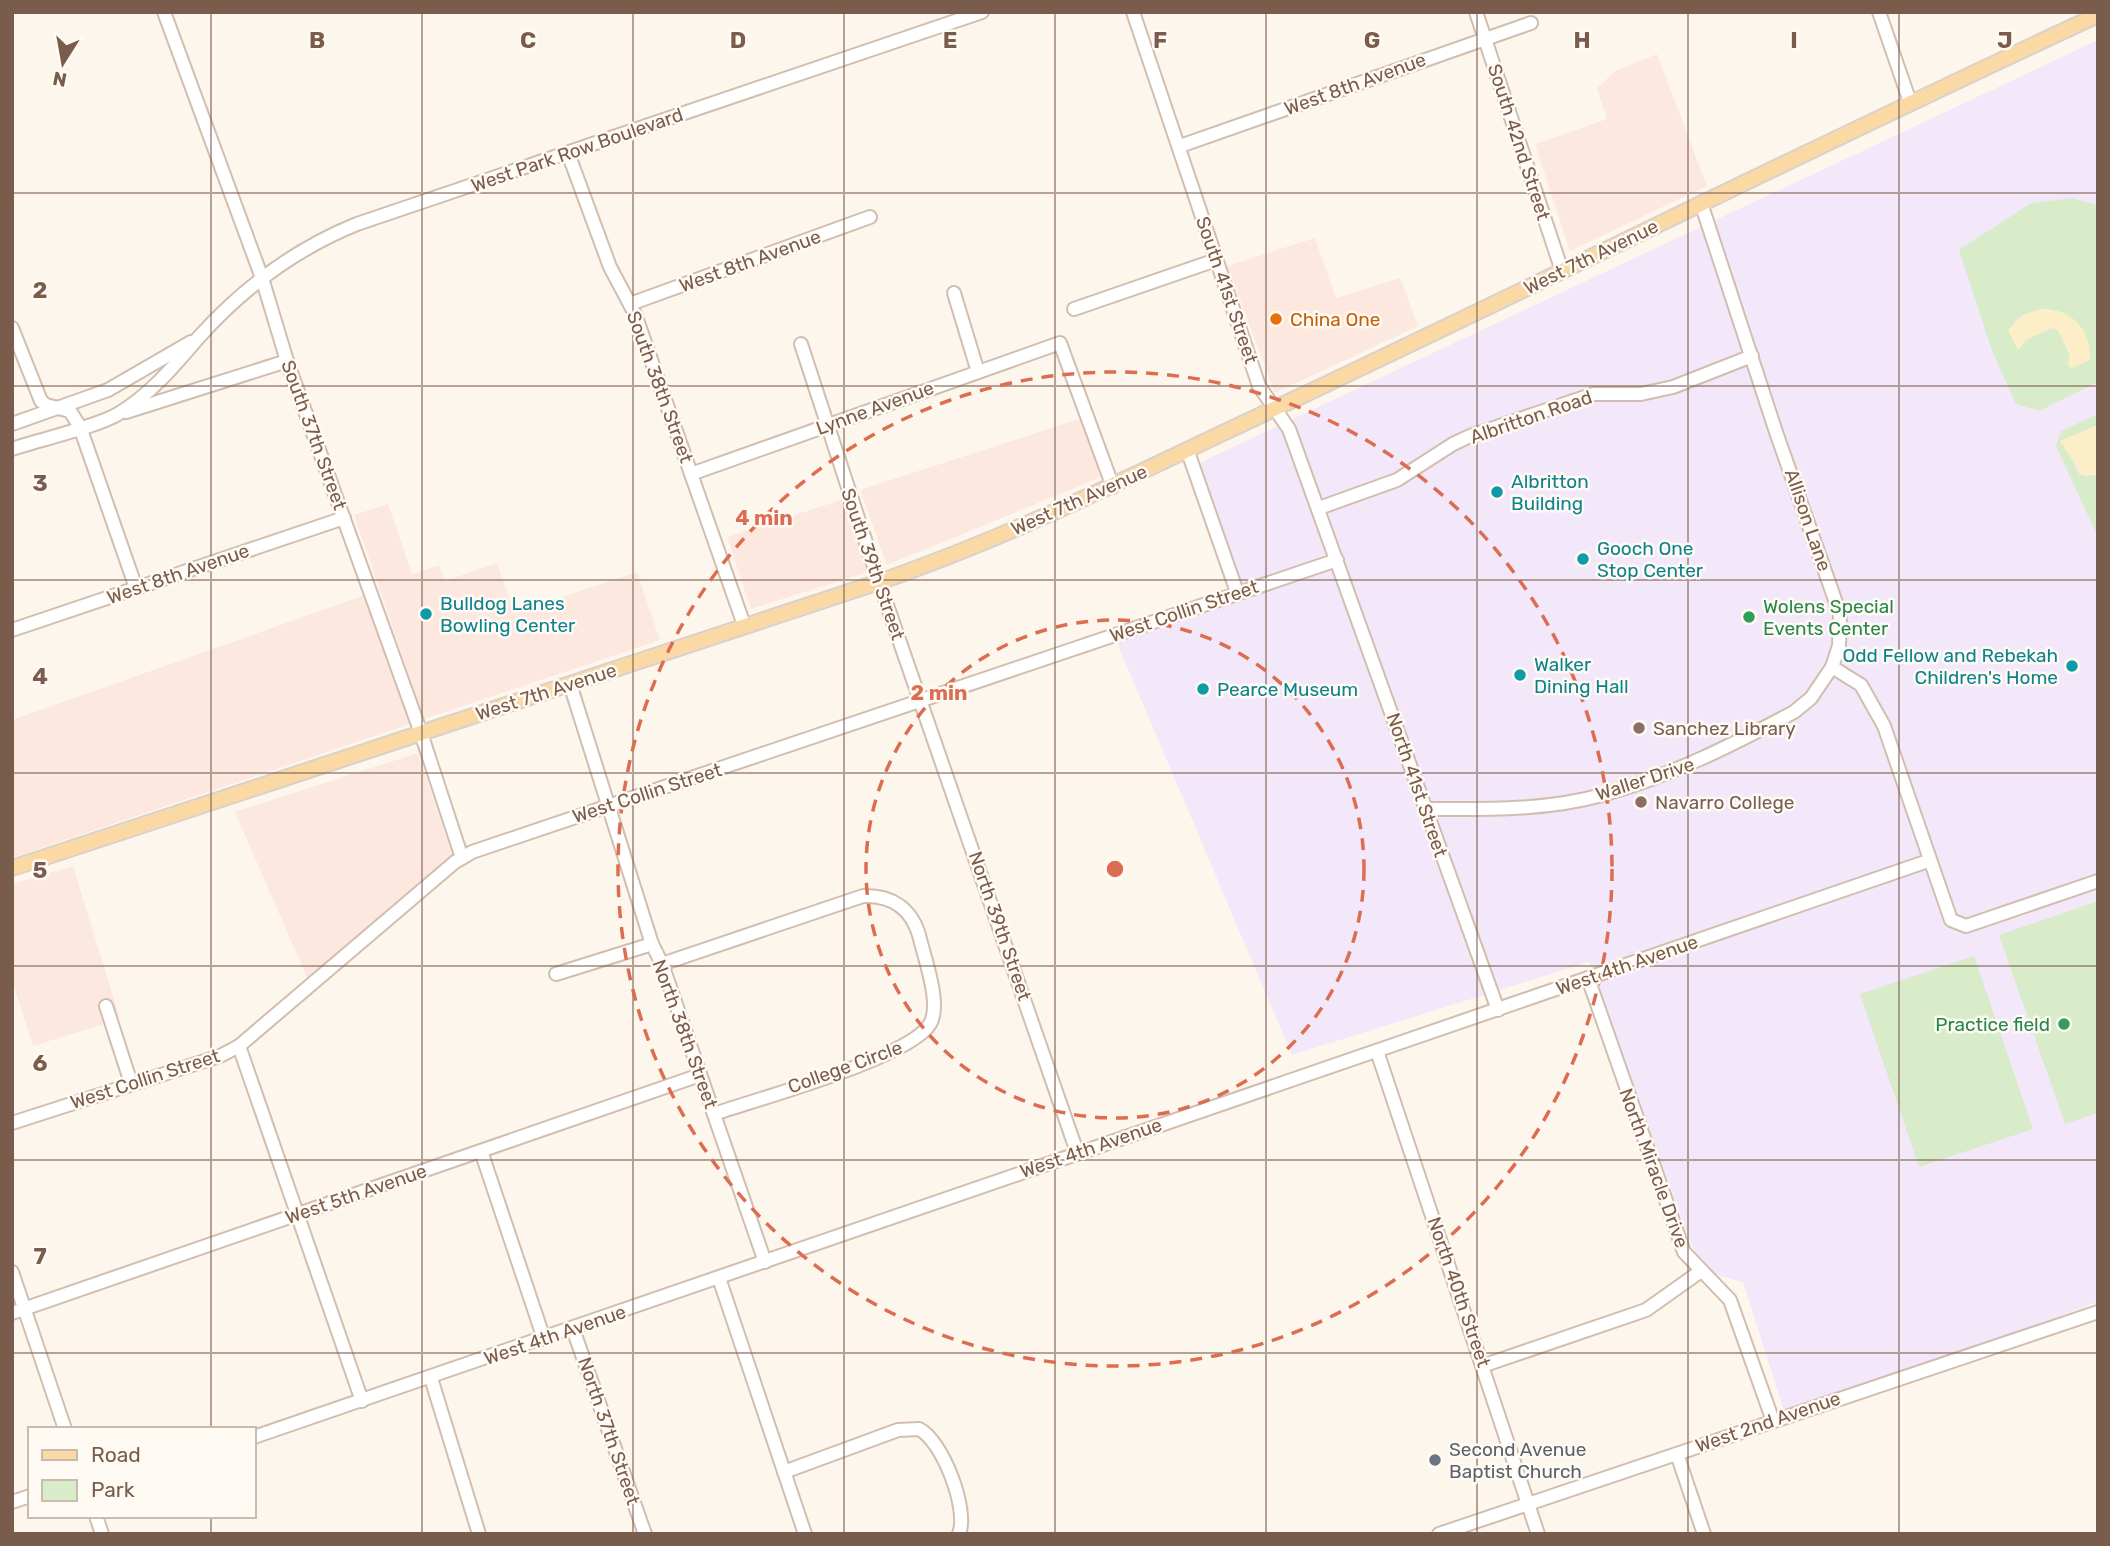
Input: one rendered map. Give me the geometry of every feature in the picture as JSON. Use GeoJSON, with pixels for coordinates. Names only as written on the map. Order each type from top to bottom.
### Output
{"type":"FeatureCollection","features":[{"type":"Feature","properties":{"kind":"main road","name":"West 7th Avenue"},"geometry":{"type":"LineString","coordinates":[[12,868],[878,582],[1113,487],[1910,102],[2098,15]]}},
{"type":"Feature","properties":{"kind":"street","name":"South 37th Street"},"geometry":{"type":"LineString","coordinates":[[164,12],[262,278],[287,360],[421,733],[462,858]]}},
{"type":"Feature","properties":{"kind":"street","name":"West Park Row Boulevard"},"geometry":{"type":"LineString","coordinates":[[116,415],[173,369],[200,336],[262,278],[297,252],[347,228],[982,12]]}},
{"type":"Feature","properties":{"kind":"street","name":"South 41st Street"},"geometry":{"type":"LineString","coordinates":[[1133,12],[1259,386],[1277,407],[1289,429],[1337,560]]}},
{"type":"Feature","properties":{"kind":"street","name":"South 42nd Street"},"geometry":{"type":"LineString","coordinates":[[1476,12],[1562,271]]}},
{"type":"Feature","properties":{"kind":"street"},"geometry":{"type":"LineString","coordinates":[[1879,12],[1910,102]]}},
{"type":"Feature","properties":{"kind":"street","name":"West 8th Avenue"},"geometry":{"type":"LineString","coordinates":[[1180,146],[1531,23]]}},
{"type":"Feature","properties":{"kind":"street","name":"South 38th Street"},"geometry":{"type":"LineString","coordinates":[[568,153],[610,267],[630,304],[744,625]]}},
{"type":"Feature","properties":{"kind":"street","name":"Allison Lane"},"geometry":{"type":"LineString","coordinates":[[1701,203],[1840,614],[1839,646],[1832,667]]}},
{"type":"Feature","properties":{"kind":"street","name":"West 8th Avenue"},"geometry":{"type":"LineString","coordinates":[[630,304],[870,217]]}},
{"type":"Feature","properties":{"kind":"street"},"geometry":{"type":"LineString","coordinates":[[1074,309],[1216,260]]}},
{"type":"Feature","properties":{"kind":"street"},"geometry":{"type":"LineString","coordinates":[[954,293],[978,372]]}},
{"type":"Feature","properties":{"kind":"street"},"geometry":{"type":"LineString","coordinates":[[12,328],[37,394],[46,405],[70,411],[80,427],[136,588]]}},
{"type":"Feature","properties":{"kind":"street","name":"West Park Row Boulevard"},"geometry":{"type":"LineString","coordinates":[[12,424],[127,381],[200,336]]}},
{"type":"Feature","properties":{"kind":"street","name":"Lynne Avenue"},"geometry":{"type":"LineString","coordinates":[[691,474],[1059,343],[1113,487]]}},
{"type":"Feature","properties":{"kind":"street","name":"South 39th Street"},"geometry":{"type":"LineString","coordinates":[[801,344],[878,582],[921,702]]}},
{"type":"Feature","properties":{"kind":"street","name":"Albritton Road"},"geometry":{"type":"LineString","coordinates":[[1319,508],[1397,480],[1452,444],[1470,436],[1594,394],[1641,394],[1673,387],[1752,356]]}},
{"type":"Feature","properties":{"kind":"street","name":"West Park Row Boulevard"},"geometry":{"type":"LineString","coordinates":[[12,449],[287,360]]}},
{"type":"Feature","properties":{"kind":"street"},"geometry":{"type":"LineString","coordinates":[[1188,452],[1237,592]]}},
{"type":"Feature","properties":{"kind":"street","name":"West 8th Avenue"},"geometry":{"type":"LineString","coordinates":[[12,629],[344,519]]}},
{"type":"Feature","properties":{"kind":"street","name":"West Collin Street"},"geometry":{"type":"LineString","coordinates":[[12,1124],[220,1056],[239,1046],[462,858],[607,806],[1337,560]]}},
{"type":"Feature","properties":{"kind":"street","name":"North 41st Street"},"geometry":{"type":"LineString","coordinates":[[1337,560],[1498,1010]]}},
{"type":"Feature","properties":{"kind":"street"},"geometry":{"type":"LineString","coordinates":[[1832,667],[1861,685],[1872,701],[1884,726],[1948,914],[1958,925],[1966,926],[2098,881]]}},
{"type":"Feature","properties":{"kind":"street","name":"Waller Drive"},"geometry":{"type":"LineString","coordinates":[[1425,809],[1492,809],[1561,803],[1601,795],[1677,771],[1794,712],[1811,698],[1832,667]]}},
{"type":"Feature","properties":{"kind":"street"},"geometry":{"type":"LineString","coordinates":[[570,684],[607,806]]}},
{"type":"Feature","properties":{"kind":"street","name":"North 39th Street"},"geometry":{"type":"LineString","coordinates":[[921,702],[1077,1152]]}},
{"type":"Feature","properties":{"kind":"street","name":"North 38th Street"},"geometry":{"type":"LineString","coordinates":[[607,806],[652,944],[662,964],[765,1262]]}},
{"type":"Feature","properties":{"kind":"street","name":"West 4th Avenue"},"geometry":{"type":"LineString","coordinates":[[256,1436],[1928,861]]}},
{"type":"Feature","properties":{"kind":"street","name":"College Circle"},"geometry":{"type":"LineString","coordinates":[[662,964],[863,896],[886,898],[905,908],[916,927],[933,1003],[931,1024],[915,1041],[888,1054],[714,1114]]}},
{"type":"Feature","properties":{"kind":"street"},"geometry":{"type":"LineString","coordinates":[[556,974],[652,944]]}},
{"type":"Feature","properties":{"kind":"street","name":"North Miracle Drive"},"geometry":{"type":"LineString","coordinates":[[1588,978],[1684,1252],[1730,1300],[1773,1421]]}},
{"type":"Feature","properties":{"kind":"street"},"geometry":{"type":"LineString","coordinates":[[106,1006],[131,1083]]}},
{"type":"Feature","properties":{"kind":"street"},"geometry":{"type":"LineString","coordinates":[[239,1046],[362,1401]]}},
{"type":"Feature","properties":{"kind":"street","name":"North 40th Street"},"geometry":{"type":"LineString","coordinates":[[1377,1051],[1485,1365],[1538,1534]]}},
{"type":"Feature","properties":{"kind":"street","name":"West 5th Avenue"},"geometry":{"type":"LineString","coordinates":[[18,1311],[700,1075]]}},
{"type":"Feature","properties":{"kind":"street"},"geometry":{"type":"LineString","coordinates":[[481,1150],[544,1339]]}},
{"type":"Feature","properties":{"kind":"street"},"geometry":{"type":"LineString","coordinates":[[1485,1365],[1646,1310],[1701,1271]]}},
{"type":"Feature","properties":{"kind":"street"},"geometry":{"type":"LineString","coordinates":[[12,1272],[18,1311],[64,1427]]}},
{"type":"Feature","properties":{"kind":"street"},"geometry":{"type":"LineString","coordinates":[[719,1278],[805,1534]]}},
{"type":"Feature","properties":{"kind":"street","name":"West 2nd Avenue"},"geometry":{"type":"LineString","coordinates":[[1439,1534],[2098,1312]]}},
{"type":"Feature","properties":{"kind":"street","name":"North 37th Street"},"geometry":{"type":"LineString","coordinates":[[573,1329],[645,1534]]}},
{"type":"Feature","properties":{"kind":"street"},"geometry":{"type":"LineString","coordinates":[[431,1378],[479,1534]]}},
{"type":"Feature","properties":{"kind":"street"},"geometry":{"type":"LineString","coordinates":[[783,1472],[898,1430],[919,1429],[935,1441],[960,1501],[963,1515],[959,1534]]}},
{"type":"Feature","properties":{"kind":"street"},"geometry":{"type":"LineString","coordinates":[[1677,1454],[1704,1534]]}},
{"type":"Feature","properties":{"kind":"shaded area","name":"Navarro College"},"geometry":{"type":"Polygon","coordinates":[[[2098,40],[2098,1302],[1786,1417],[1743,1282],[1701,1271],[1589,962],[1292,1055],[1117,643],[1240,600],[1193,466],[2098,40]]]}},
{"type":"Feature","properties":{"kind":"shaded area"},"geometry":{"type":"Polygon","coordinates":[[[1657,54],[1707,186],[1570,251],[1535,144],[1607,119],[1597,88],[1615,71],[1657,54]]]}},
{"type":"Feature","properties":{"kind":"shaded area"},"geometry":{"type":"Polygon","coordinates":[[[1315,238],[1336,298],[1400,278],[1418,326],[1275,393],[1227,266],[1315,238]]]}},
{"type":"Feature","properties":{"kind":"shaded area"},"geometry":{"type":"Polygon","coordinates":[[[1082,418],[1102,470],[1099,478],[887,565],[860,490],[1082,418]]]}},
{"type":"Feature","properties":{"kind":"shaded area"},"geometry":{"type":"Polygon","coordinates":[[[847,498],[871,571],[751,609],[727,537],[847,498]]]}},
{"type":"Feature","properties":{"kind":"shaded area"},"geometry":{"type":"Polygon","coordinates":[[[388,504],[412,574],[439,565],[445,581],[497,563],[514,613],[637,572],[660,640],[424,719],[354,515],[388,504]]]}},
{"type":"Feature","properties":{"kind":"shaded area"},"geometry":{"type":"Polygon","coordinates":[[[368,594],[413,723],[12,858],[12,720],[368,594]]]}},
{"type":"Feature","properties":{"kind":"shaded area"},"geometry":{"type":"Polygon","coordinates":[[[418,753],[452,855],[308,980],[235,812],[418,753]]]}},
{"type":"Feature","properties":{"kind":"shaded area"},"geometry":{"type":"Polygon","coordinates":[[[73,866],[120,1019],[33,1046],[12,980],[12,884],[73,866]]]}},
{"type":"Feature","properties":{"kind":"green space"},"geometry":{"type":"Polygon","coordinates":[[[2072,198],[2098,205],[2098,382],[2039,411],[2016,404],[1992,351],[1959,250],[2031,203],[2072,198]],[[2058,311],[2027,313],[2015,321],[2026,340],[2051,328],[2058,330],[2070,356],[2071,368],[2090,360],[2090,352],[2083,330],[2066,314],[2058,311]]]}},
{"type":"Feature","properties":{"kind":"green space"},"geometry":{"type":"Polygon","coordinates":[[[2098,414],[2098,425],[2060,441],[2067,448],[2079,474],[2098,474],[2096,533],[2056,446],[2061,431],[2098,414]]]}},
{"type":"Feature","properties":{"kind":"green space","name":"Practice field"},"geometry":{"type":"Polygon","coordinates":[[[2098,901],[2098,1113],[2065,1124],[1999,935],[2098,901]]]}},
{"type":"Feature","properties":{"kind":"green space"},"geometry":{"type":"Polygon","coordinates":[[[1974,956],[2033,1129],[1919,1167],[1860,994],[1974,956]]]}},
{"type":"Feature","properties":{"kind":"sand"},"geometry":{"type":"Polygon","coordinates":[[[2041,309],[2062,313],[2077,323],[2087,339],[2090,360],[2071,368],[2068,364],[2070,355],[2058,330],[2051,328],[2026,340],[2018,350],[2008,330],[2023,315],[2041,309]]]}},
{"type":"Feature","properties":{"kind":"sand"},"geometry":{"type":"Polygon","coordinates":[[[2098,425],[2098,474],[2083,476],[2060,441],[2098,425]]]}},
{"type":"Feature","properties":{"kind":"place","name":"China One"},"geometry":{"type":"Point","coordinates":[1276,319]}},
{"type":"Feature","properties":{"kind":"place","name":"Albritton Building"},"geometry":{"type":"Point","coordinates":[1497,492]}},
{"type":"Feature","properties":{"kind":"place","name":"Gooch One Stop Center"},"geometry":{"type":"Point","coordinates":[1583,559]}},
{"type":"Feature","properties":{"kind":"place","name":"Bulldog Lanes Bowling Center"},"geometry":{"type":"Point","coordinates":[426,614]}},
{"type":"Feature","properties":{"kind":"place","name":"Wolens Special Events Center"},"geometry":{"type":"Point","coordinates":[1749,617]}},
{"type":"Feature","properties":{"kind":"place","name":"Odd Fellow and Rebekah Children's Home"},"geometry":{"type":"Point","coordinates":[2072,666]}},
{"type":"Feature","properties":{"kind":"place","name":"Walker Dining Hall"},"geometry":{"type":"Point","coordinates":[1520,675]}},
{"type":"Feature","properties":{"kind":"place","name":"Pearce Museum"},"geometry":{"type":"Point","coordinates":[1203,689]}},
{"type":"Feature","properties":{"kind":"place","name":"Sanchez Library"},"geometry":{"type":"Point","coordinates":[1639,728]}},
{"type":"Feature","properties":{"kind":"place","name":"Navarro College"},"geometry":{"type":"Point","coordinates":[1641,802]}},
{"type":"Feature","properties":{"kind":"place","name":"Practice field"},"geometry":{"type":"Point","coordinates":[2064,1024]}},
{"type":"Feature","properties":{"kind":"place","name":"Second Avenue Baptist Church"},"geometry":{"type":"Point","coordinates":[1435,1460]}}]}
